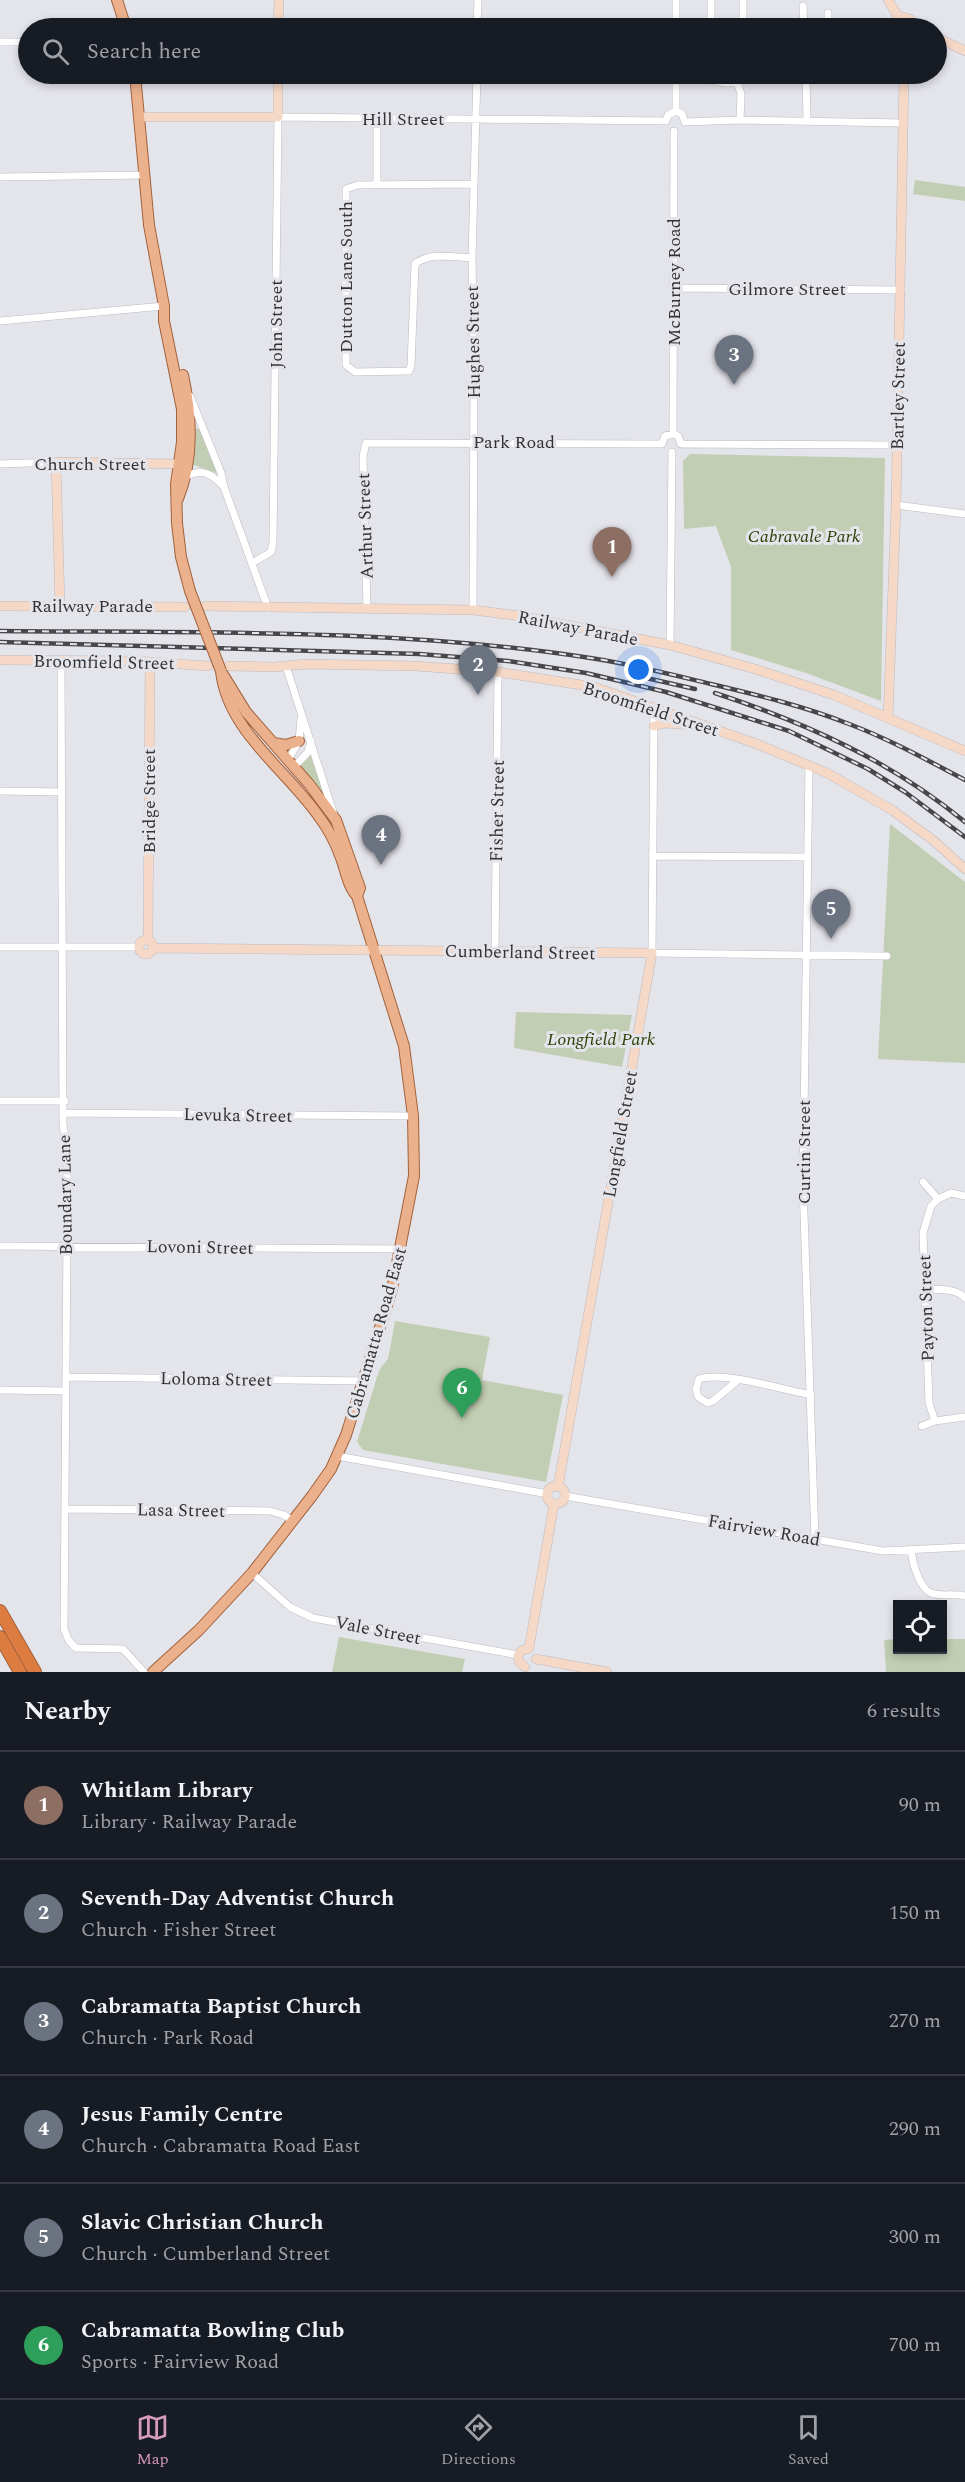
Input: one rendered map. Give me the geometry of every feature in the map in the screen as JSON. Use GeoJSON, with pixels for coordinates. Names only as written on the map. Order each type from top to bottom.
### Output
{"type":"FeatureCollection","features":[{"type":"Feature","properties":{"kind":"highway"},"geometry":{"type":"LineString","coordinates":[[0,1611],[35,1672]]}},
{"type":"Feature","properties":{"kind":"highway"},"geometry":{"type":"LineString","coordinates":[[0,1637],[20,1672]]}},
{"type":"Feature","properties":{"kind":"main road"},"geometry":{"type":"LineString","coordinates":[[117,0],[123,18]]}},
{"type":"Feature","properties":{"kind":"main road"},"geometry":{"type":"LineString","coordinates":[[136,84],[149,225],[164,306],[171,318],[190,419],[185,477],[178,499]]}},
{"type":"Feature","properties":{"kind":"main road","name":"Cabramatta Road East"},"geometry":{"type":"LineString","coordinates":[[153,1672],[199,1630],[252,1573],[323,1481],[337,1456],[365,1381],[392,1289],[414,1176],[413,1116],[404,1046],[357,896],[352,891],[338,850],[320,817],[244,726],[226,685],[225,668],[190,591],[178,541],[176,484],[182,442],[182,413],[164,318],[164,306]]}},
{"type":"Feature","properties":{"kind":"main road","name":"Cabramatta Road East"},"geometry":{"type":"LineString","coordinates":[[226,685],[336,820],[360,888],[357,896]]}},
{"type":"Feature","properties":{"kind":"main road"},"geometry":{"type":"LineString","coordinates":[[273,743],[286,745],[298,741]]}},
{"type":"Feature","properties":{"kind":"main road"},"geometry":{"type":"LineString","coordinates":[[282,772],[291,764]]}},
{"type":"Feature","properties":{"kind":"street"},"geometry":{"type":"LineString","coordinates":[[278,18],[279,0]]}},
{"type":"Feature","properties":{"kind":"street"},"geometry":{"type":"LineString","coordinates":[[477,18],[478,0]]}},
{"type":"Feature","properties":{"kind":"street"},"geometry":{"type":"LineString","coordinates":[[676,0],[676,18]]}},
{"type":"Feature","properties":{"kind":"street"},"geometry":{"type":"LineString","coordinates":[[711,0],[711,18]]}},
{"type":"Feature","properties":{"kind":"street"},"geometry":{"type":"LineString","coordinates":[[743,0],[743,18]]}},
{"type":"Feature","properties":{"kind":"street"},"geometry":{"type":"LineString","coordinates":[[888,0],[899,18]]}},
{"type":"Feature","properties":{"kind":"street"},"geometry":{"type":"LineString","coordinates":[[804,6],[804,18]]}},
{"type":"Feature","properties":{"kind":"street"},"geometry":{"type":"LineString","coordinates":[[828,12],[828,18]]}},
{"type":"Feature","properties":{"kind":"street"},"geometry":{"type":"LineString","coordinates":[[0,42],[18,42]]}},
{"type":"Feature","properties":{"kind":"street"},"geometry":{"type":"LineString","coordinates":[[947,42],[965,51]]}},
{"type":"Feature","properties":{"kind":"street","name":"John Street"},"geometry":{"type":"LineString","coordinates":[[252,563],[271,552],[273,542],[278,84]]}},
{"type":"Feature","properties":{"kind":"street","name":"Hughes Street"},"geometry":{"type":"LineString","coordinates":[[473,610],[472,258],[477,84]]}},
{"type":"Feature","properties":{"kind":"street"},"geometry":{"type":"LineString","coordinates":[[676,84],[676,111]]}},
{"type":"Feature","properties":{"kind":"street"},"geometry":{"type":"LineString","coordinates":[[738,84],[741,94],[740,120]]}},
{"type":"Feature","properties":{"kind":"street"},"geometry":{"type":"LineString","coordinates":[[806,84],[807,121]]}},
{"type":"Feature","properties":{"kind":"street","name":"Bartley Street"},"geometry":{"type":"LineString","coordinates":[[888,718],[896,506],[904,84]]}},
{"type":"Feature","properties":{"kind":"street"},"geometry":{"type":"LineString","coordinates":[[676,111],[682,114],[685,122],[680,130],[674,131],[669,129],[666,121],[670,113],[676,111]]}},
{"type":"Feature","properties":{"kind":"street","name":"Hill Street"},"geometry":{"type":"LineString","coordinates":[[141,117],[666,121]]}},
{"type":"Feature","properties":{"kind":"street"},"geometry":{"type":"LineString","coordinates":[[377,118],[377,185],[474,184]]}},
{"type":"Feature","properties":{"kind":"street"},"geometry":{"type":"LineString","coordinates":[[685,122],[740,120],[904,123]]}},
{"type":"Feature","properties":{"kind":"street","name":"McBurney Road"},"geometry":{"type":"LineString","coordinates":[[673,434],[674,131]]}},
{"type":"Feature","properties":{"kind":"street"},"geometry":{"type":"LineString","coordinates":[[0,177],[145,175]]}},
{"type":"Feature","properties":{"kind":"street","name":"Dutton Lane South"},"geometry":{"type":"LineString","coordinates":[[377,185],[358,185],[346,189],[346,365],[355,372],[405,372],[411,368],[413,268],[418,261],[434,257],[472,258]]}},
{"type":"Feature","properties":{"kind":"street","name":"Gilmore Street"},"geometry":{"type":"LineString","coordinates":[[674,288],[901,290]]}},
{"type":"Feature","properties":{"kind":"street"},"geometry":{"type":"LineString","coordinates":[[0,321],[164,306]]}},
{"type":"Feature","properties":{"kind":"street"},"geometry":{"type":"LineString","coordinates":[[183,377],[221,473],[268,608]]}},
{"type":"Feature","properties":{"kind":"street"},"geometry":{"type":"LineString","coordinates":[[673,434],[678,436],[681,444],[679,449],[672,452],[664,449],[662,444],[665,436],[673,434]]}},
{"type":"Feature","properties":{"kind":"street","name":"Park Road"},"geometry":{"type":"LineString","coordinates":[[366,443],[662,444]]}},
{"type":"Feature","properties":{"kind":"street","name":"Arthur Street"},"geometry":{"type":"LineString","coordinates":[[366,443],[363,456],[368,609]]}},
{"type":"Feature","properties":{"kind":"street"},"geometry":{"type":"LineString","coordinates":[[681,444],[897,446]]}},
{"type":"Feature","properties":{"kind":"street"},"geometry":{"type":"LineString","coordinates":[[670,645],[672,452]]}},
{"type":"Feature","properties":{"kind":"street"},"geometry":{"type":"LineString","coordinates":[[56,462],[60,606]]}},
{"type":"Feature","properties":{"kind":"street","name":"Church Street"},"geometry":{"type":"LineString","coordinates":[[0,464],[56,462],[179,464]]}},
{"type":"Feature","properties":{"kind":"street"},"geometry":{"type":"LineString","coordinates":[[185,477],[195,472],[206,472],[224,487]]}},
{"type":"Feature","properties":{"kind":"street"},"geometry":{"type":"LineString","coordinates":[[896,506],[965,514]]}},
{"type":"Feature","properties":{"kind":"street","name":"Railway Parade"},"geometry":{"type":"LineString","coordinates":[[0,606],[185,607]]}},
{"type":"Feature","properties":{"kind":"street","name":"Railway Parade"},"geometry":{"type":"LineString","coordinates":[[206,606],[473,610],[519,616],[670,645],[755,669],[834,695],[965,751]]}},
{"type":"Feature","properties":{"kind":"street","name":"Broomfield Street"},"geometry":{"type":"LineString","coordinates":[[0,660],[150,662],[208,666]]}},
{"type":"Feature","properties":{"kind":"street","name":"Boundary Lane"},"geometry":{"type":"LineString","coordinates":[[61,661],[64,1113],[67,1149],[64,1629],[69,1641],[76,1648],[123,1649],[144,1672]]}},
{"type":"Feature","properties":{"kind":"street","name":"Bridge Street"},"geometry":{"type":"LineString","coordinates":[[148,939],[150,662]]}},
{"type":"Feature","properties":{"kind":"street","name":"Broomfield Street"},"geometry":{"type":"LineString","coordinates":[[225,668],[306,664],[415,666],[498,672],[588,686],[791,756],[892,810],[934,841],[965,869]]}},
{"type":"Feature","properties":{"kind":"street","name":"Cabramatta Road East"},"geometry":{"type":"LineString","coordinates":[[285,666],[301,716],[311,738],[336,820]]}},
{"type":"Feature","properties":{"kind":"street","name":"Fisher Street"},"geometry":{"type":"LineString","coordinates":[[495,951],[498,672]]}},
{"type":"Feature","properties":{"kind":"street","name":"Longfield Street"},"geometry":{"type":"LineString","coordinates":[[558,1487],[651,953],[654,708]]}},
{"type":"Feature","properties":{"kind":"street","name":"Cabramatta Road East"},"geometry":{"type":"LineString","coordinates":[[291,764],[298,741],[301,716]]}},
{"type":"Feature","properties":{"kind":"street"},"geometry":{"type":"LineString","coordinates":[[654,726],[671,723],[703,726]]}},
{"type":"Feature","properties":{"kind":"street"},"geometry":{"type":"LineString","coordinates":[[291,764],[308,752],[311,738]]}},
{"type":"Feature","properties":{"kind":"street","name":"Railway Parade"},"geometry":{"type":"LineString","coordinates":[[934,738],[965,758]]}},
{"type":"Feature","properties":{"kind":"street","name":"Curtin Street"},"geometry":{"type":"LineString","coordinates":[[809,765],[803,1184],[815,1539]]}},
{"type":"Feature","properties":{"kind":"street"},"geometry":{"type":"LineString","coordinates":[[0,791],[61,792]]}},
{"type":"Feature","properties":{"kind":"street"},"geometry":{"type":"LineString","coordinates":[[652,856],[806,857]]}},
{"type":"Feature","properties":{"kind":"street"},"geometry":{"type":"LineString","coordinates":[[0,947],[139,947],[145,954],[150,953],[153,943],[148,939],[141,941],[139,947]]}},
{"type":"Feature","properties":{"kind":"street","name":"Cumberland Street"},"geometry":{"type":"LineString","coordinates":[[153,948],[887,956]]}},
{"type":"Feature","properties":{"kind":"street"},"geometry":{"type":"LineString","coordinates":[[0,1101],[65,1101]]}},
{"type":"Feature","properties":{"kind":"street","name":"Levuka Street"},"geometry":{"type":"LineString","coordinates":[[64,1113],[413,1116]]}},
{"type":"Feature","properties":{"kind":"street"},"geometry":{"type":"LineString","coordinates":[[923,1182],[938,1199],[951,1193],[965,1196]]}},
{"type":"Feature","properties":{"kind":"street","name":"Payton Street"},"geometry":{"type":"LineString","coordinates":[[935,1420],[929,1402],[923,1233],[931,1206],[938,1199]]}},
{"type":"Feature","properties":{"kind":"street","name":"Lovoni Street"},"geometry":{"type":"LineString","coordinates":[[0,1246],[401,1250]]}},
{"type":"Feature","properties":{"kind":"street"},"geometry":{"type":"LineString","coordinates":[[926,1289],[951,1291],[962,1294],[965,1298]]}},
{"type":"Feature","properties":{"kind":"street"},"geometry":{"type":"LineString","coordinates":[[738,1380],[713,1401],[708,1403],[698,1397],[696,1389],[699,1379],[708,1376],[738,1380],[811,1395]]}},
{"type":"Feature","properties":{"kind":"street","name":"Loloma Street"},"geometry":{"type":"LineString","coordinates":[[66,1377],[365,1381]]}},
{"type":"Feature","properties":{"kind":"street"},"geometry":{"type":"LineString","coordinates":[[0,1390],[66,1391]]}},
{"type":"Feature","properties":{"kind":"street"},"geometry":{"type":"LineString","coordinates":[[922,1426],[935,1420],[965,1417]]}},
{"type":"Feature","properties":{"kind":"street"},"geometry":{"type":"LineString","coordinates":[[337,1456],[548,1494]]}},
{"type":"Feature","properties":{"kind":"street"},"geometry":{"type":"LineString","coordinates":[[558,1487],[564,1491],[565,1496],[562,1501],[554,1503],[549,1500],[548,1494],[551,1488],[558,1487]]}},
{"type":"Feature","properties":{"kind":"street","name":"Fairview Road"},"geometry":{"type":"LineString","coordinates":[[565,1496],[883,1551],[965,1547]]}},
{"type":"Feature","properties":{"kind":"street"},"geometry":{"type":"LineString","coordinates":[[529,1648],[554,1503]]}},
{"type":"Feature","properties":{"kind":"street","name":"Lasa Street"},"geometry":{"type":"LineString","coordinates":[[66,1509],[270,1511],[284,1515],[293,1521]]}},
{"type":"Feature","properties":{"kind":"street"},"geometry":{"type":"LineString","coordinates":[[911,1550],[914,1568],[927,1591],[933,1594],[965,1596]]}},
{"type":"Feature","properties":{"kind":"street","name":"Vale Street"},"geometry":{"type":"LineString","coordinates":[[252,1573],[290,1607],[314,1618],[518,1655]]}},
{"type":"Feature","properties":{"kind":"street"},"geometry":{"type":"LineString","coordinates":[[529,1648],[535,1654],[536,1659],[533,1665],[525,1669],[519,1662],[518,1655],[523,1649],[529,1648]]}},
{"type":"Feature","properties":{"kind":"street"},"geometry":{"type":"LineString","coordinates":[[536,1659],[607,1672]]}},
{"type":"Feature","properties":{"kind":"green space"},"geometry":{"type":"Polygon","coordinates":[[[915,180],[965,187],[965,201],[913,194],[915,180]]]}},
{"type":"Feature","properties":{"kind":"green space"},"geometry":{"type":"Polygon","coordinates":[[[201,428],[218,471],[216,473],[191,464],[196,429],[201,428]]]}},
{"type":"Feature","properties":{"kind":"green space","name":"Cabravale Park"},"geometry":{"type":"Polygon","coordinates":[[[690,454],[885,458],[881,701],[806,673],[731,650],[731,567],[716,526],[684,529],[683,461],[690,454]]]}},
{"type":"Feature","properties":{"kind":"green space"},"geometry":{"type":"Polygon","coordinates":[[[312,754],[328,800],[300,766],[312,754]]]}},
{"type":"Feature","properties":{"kind":"green space"},"geometry":{"type":"Polygon","coordinates":[[[890,824],[965,882],[965,1063],[878,1059],[890,824]]]}},
{"type":"Feature","properties":{"kind":"green space","name":"Longfield Park"},"geometry":{"type":"Polygon","coordinates":[[[516,1012],[632,1015],[622,1067],[514,1048],[516,1012]]]}},
{"type":"Feature","properties":{"kind":"green space"},"geometry":{"type":"Polygon","coordinates":[[[395,1321],[490,1337],[482,1380],[563,1395],[546,1482],[363,1450],[357,1442],[377,1377],[381,1367],[388,1359],[395,1321]]]}},
{"type":"Feature","properties":{"kind":"green space"},"geometry":{"type":"Polygon","coordinates":[[[339,1637],[465,1659],[462,1672],[332,1672],[339,1637]]]}},
{"type":"Feature","properties":{"kind":"green space"},"geometry":{"type":"Polygon","coordinates":[[[893,1639],[893,1654],[947,1654],[947,1639],[965,1639],[965,1672],[886,1672],[884,1640],[893,1639]]]}},
{"type":"Feature","properties":{"kind":"railway"},"geometry":{"type":"LineString","coordinates":[[0,631],[220,632],[366,637],[439,641],[600,659],[728,688],[815,712],[879,736],[965,780]]}},
{"type":"Feature","properties":{"kind":"railway"},"geometry":{"type":"LineString","coordinates":[[0,642],[419,654],[508,661],[586,673],[666,692],[789,731],[868,769],[905,792],[965,837]]}},
{"type":"Feature","properties":{"kind":"railway"},"geometry":{"type":"LineString","coordinates":[[642,677],[695,689]]}},
{"type":"Feature","properties":{"kind":"railway"},"geometry":{"type":"LineString","coordinates":[[715,693],[782,717],[846,746],[908,780],[965,822]]}},
{"type":"Feature","properties":{"kind":"place","name":"Cabramatta Baptist Church"},"geometry":{"type":"Point","coordinates":[734,385]}},
{"type":"Feature","properties":{"kind":"place","name":"Whitlam Library"},"geometry":{"type":"Point","coordinates":[612,577]}},
{"type":"Feature","properties":{"kind":"place","name":"Seventh-Day Adventist Church"},"geometry":{"type":"Point","coordinates":[478,695]}},
{"type":"Feature","properties":{"kind":"place","name":"Jesus Family Centre"},"geometry":{"type":"Point","coordinates":[381,865]}},
{"type":"Feature","properties":{"kind":"place","name":"Slavic Christian Church"},"geometry":{"type":"Point","coordinates":[831,939]}},
{"type":"Feature","properties":{"kind":"place","name":"Cabramatta Bowling Club"},"geometry":{"type":"Point","coordinates":[462,1418]}}]}
